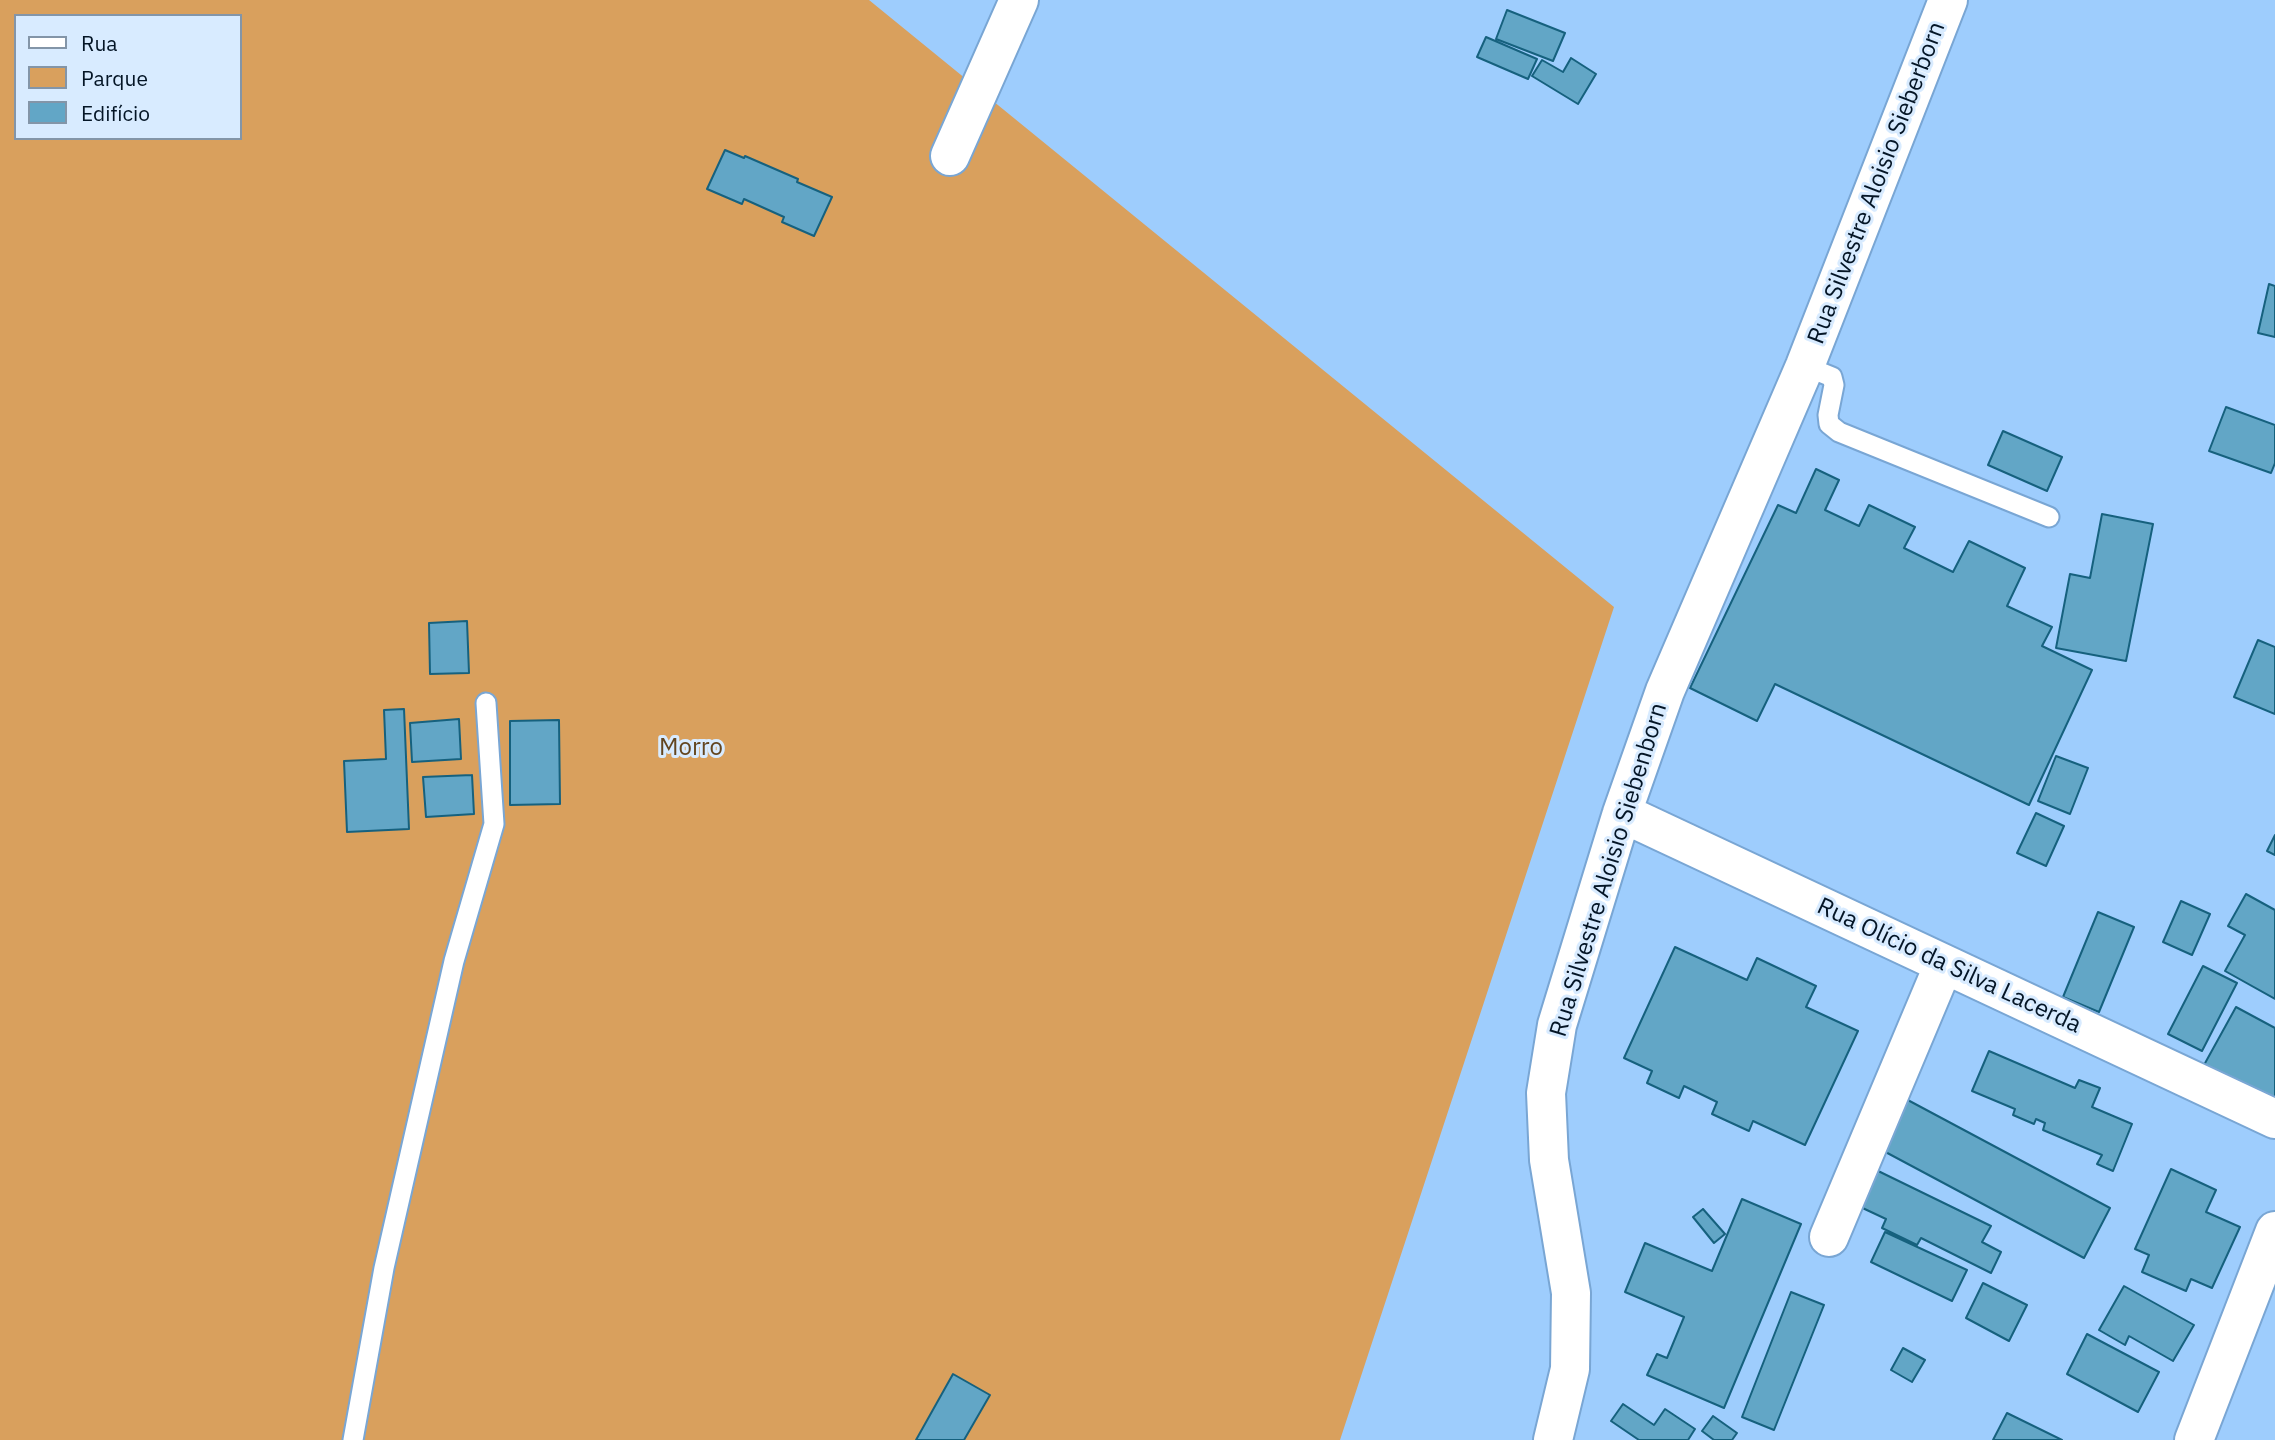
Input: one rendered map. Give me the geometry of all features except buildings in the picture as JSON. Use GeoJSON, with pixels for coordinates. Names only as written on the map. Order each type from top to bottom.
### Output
{"type":"FeatureCollection","features":[{"type":"Feature","properties":{"kind":"street"},"geometry":{"type":"LineString","coordinates":[[950,156],[1018,0]]}},
{"type":"Feature","properties":{"kind":"street","name":"Rua Silvestre Aloisio Sieberborn"},"geometry":{"type":"LineString","coordinates":[[1805,366],[1948,0]]}},
{"type":"Feature","properties":{"kind":"street","name":"Rua Silvestre Aloisio Siebenborn"},"geometry":{"type":"LineString","coordinates":[[1553,1440],[1570,1370],[1571,1293],[1549,1160],[1546,1093],[1557,1025],[1622,813],[1665,691],[1805,366]]}},
{"type":"Feature","properties":{"kind":"street","name":"Rua Olício da Silva Lacerda"},"geometry":{"type":"LineString","coordinates":[[1622,813],[2275,1119]]}},
{"type":"Feature","properties":{"kind":"street"},"geometry":{"type":"LineString","coordinates":[[1829,1237],[1944,964]]}},
{"type":"Feature","properties":{"kind":"street"},"geometry":{"type":"LineString","coordinates":[[2194,1440],[2275,1231]]}},
{"type":"Feature","properties":{"kind":"lane"},"geometry":{"type":"LineString","coordinates":[[1805,366],[1832,377],[1834,384],[1828,415],[1829,424],[1839,432],[2049,517]]}},
{"type":"Feature","properties":{"kind":"lane"},"geometry":{"type":"LineString","coordinates":[[353,1440],[384,1268],[454,961],[494,824],[486,703]]}},
{"type":"Feature","properties":{"kind":"green space","name":"Morro"},"geometry":{"type":"Polygon","coordinates":[[[0,0],[869,0],[1614,607],[1340,1440],[0,1440],[0,0]]]}}]}
